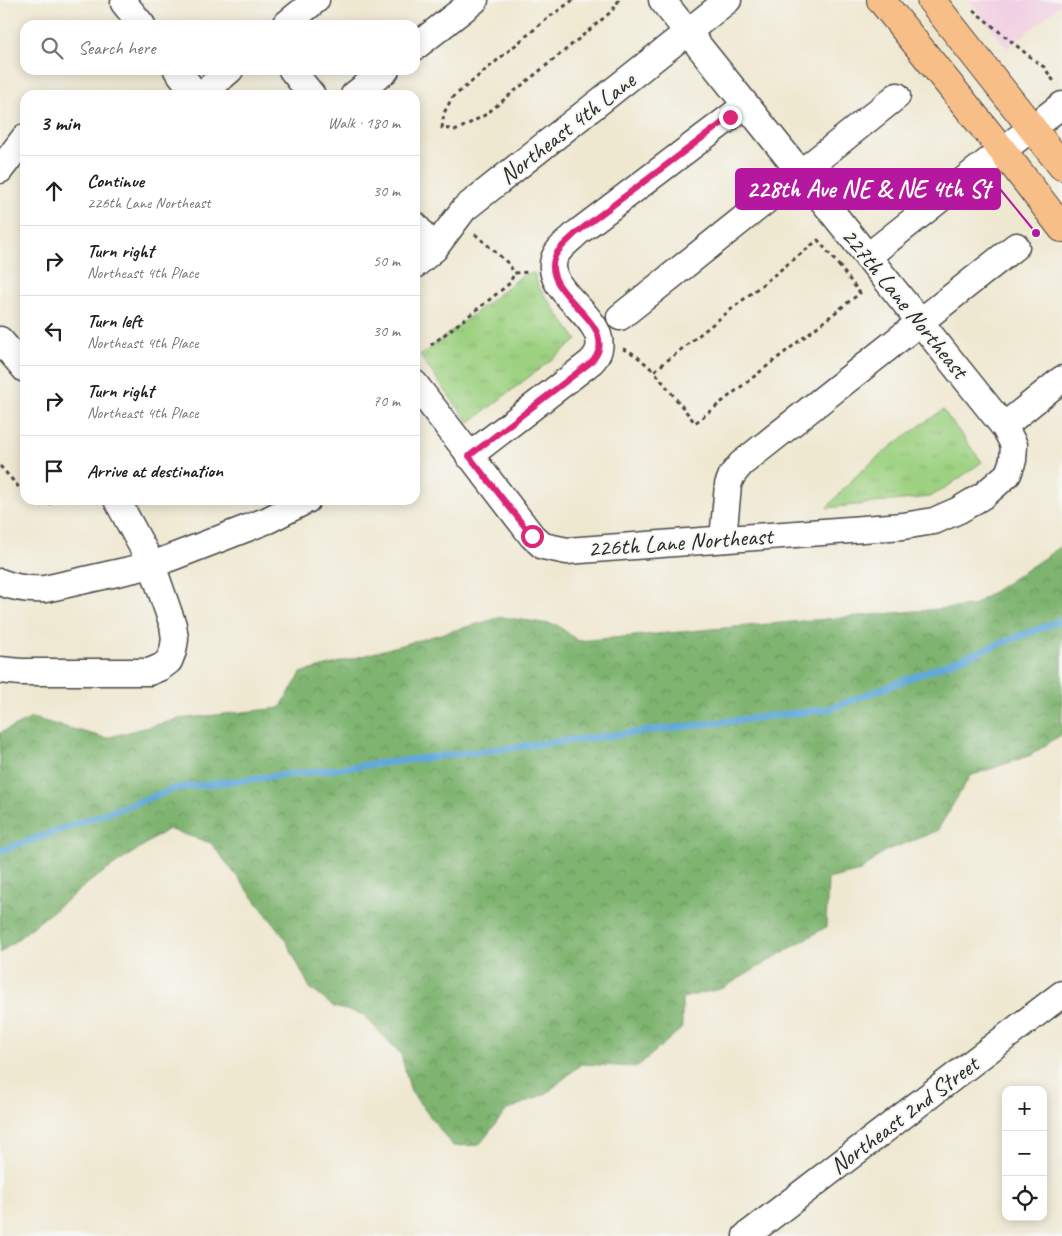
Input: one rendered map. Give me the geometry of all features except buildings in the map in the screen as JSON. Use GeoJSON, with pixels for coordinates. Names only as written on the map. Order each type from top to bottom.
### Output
{"type":"FeatureCollection","features":[{"type":"Feature","properties":{"kind":"main road"},"geometry":{"type":"LineString","coordinates":[[881,0],[1002,150],[1062,228]]}},
{"type":"Feature","properties":{"kind":"main road"},"geometry":{"type":"LineString","coordinates":[[931,0],[1062,166]]}},
{"type":"Feature","properties":{"kind":"street"},"geometry":{"type":"LineString","coordinates":[[291,20],[316,0]]}},
{"type":"Feature","properties":{"kind":"street"},"geometry":{"type":"LineString","coordinates":[[420,43],[475,0]]}},
{"type":"Feature","properties":{"kind":"street","name":"227th Lane Northeast"},"geometry":{"type":"LineString","coordinates":[[662,0],[800,173],[856,260],[920,322],[1004,426],[1014,446],[1013,460],[1008,474]]}},
{"type":"Feature","properties":{"kind":"street","name":"Northeast 4th Lane"},"geometry":{"type":"LineString","coordinates":[[425,257],[464,209],[728,0]]}},
{"type":"Feature","properties":{"kind":"street"},"geometry":{"type":"LineString","coordinates":[[124,3],[138,20]]}},
{"type":"Feature","properties":{"kind":"street"},"geometry":{"type":"LineString","coordinates":[[181,75],[193,90]]}},
{"type":"Feature","properties":{"kind":"street"},"geometry":{"type":"LineString","coordinates":[[207,90],[224,75]]}},
{"type":"Feature","properties":{"kind":"street"},"geometry":{"type":"LineString","coordinates":[[296,75],[308,90]]}},
{"type":"Feature","properties":{"kind":"street"},"geometry":{"type":"LineString","coordinates":[[360,90],[380,75]]}},
{"type":"Feature","properties":{"kind":"street"},"geometry":{"type":"LineString","coordinates":[[620,317],[897,96]]}},
{"type":"Feature","properties":{"kind":"street"},"geometry":{"type":"LineString","coordinates":[[856,260],[1033,128],[1060,96]]}},
{"type":"Feature","properties":{"kind":"street"},"geometry":{"type":"LineString","coordinates":[[469,456],[591,362],[599,350],[594,326],[556,282],[553,270],[554,258],[562,246],[576,233],[746,105]]}},
{"type":"Feature","properties":{"kind":"street"},"geometry":{"type":"LineString","coordinates":[[0,170],[20,144]]}},
{"type":"Feature","properties":{"kind":"street"},"geometry":{"type":"LineString","coordinates":[[420,240],[425,257]]}},
{"type":"Feature","properties":{"kind":"street"},"geometry":{"type":"LineString","coordinates":[[723,539],[728,485],[732,475],[741,464],[1016,246]]}},
{"type":"Feature","properties":{"kind":"street"},"geometry":{"type":"LineString","coordinates":[[0,340],[20,363]]}},
{"type":"Feature","properties":{"kind":"street"},"geometry":{"type":"LineString","coordinates":[[1004,426],[1062,379]]}},
{"type":"Feature","properties":{"kind":"street","name":"226th Lane Northeast"},"geometry":{"type":"LineString","coordinates":[[420,391],[532,536],[543,546],[567,550],[903,526],[934,521],[959,510],[984,495],[1008,474]]}},
{"type":"Feature","properties":{"kind":"street"},"geometry":{"type":"LineString","coordinates":[[0,670],[21,672],[149,672],[169,661],[175,639],[173,624],[152,565],[119,505]]}},
{"type":"Feature","properties":{"kind":"street"},"geometry":{"type":"LineString","coordinates":[[0,582],[12,587],[30,590],[152,565],[268,520],[298,505]]}},
{"type":"Feature","properties":{"kind":"street","name":"Northeast 2nd Street"},"geometry":{"type":"LineString","coordinates":[[746,1236],[1062,994]]}},
{"type":"Feature","properties":{"kind":"path"},"geometry":{"type":"LineString","coordinates":[[573,0],[452,98],[444,114],[442,128],[457,130],[485,115],[612,11],[619,0]]}},
{"type":"Feature","properties":{"kind":"path"},"geometry":{"type":"LineString","coordinates":[[971,8],[1044,67],[1060,96]]}},
{"type":"Feature","properties":{"kind":"path"},"geometry":{"type":"LineString","coordinates":[[457,219],[509,264],[514,273]]}},
{"type":"Feature","properties":{"kind":"path"},"geometry":{"type":"LineString","coordinates":[[621,348],[630,351],[640,358],[654,372],[695,423],[860,293],[818,240],[654,372]]}},
{"type":"Feature","properties":{"kind":"path"},"geometry":{"type":"LineString","coordinates":[[840,267],[856,260]]}},
{"type":"Feature","properties":{"kind":"path"},"geometry":{"type":"LineString","coordinates":[[514,273],[538,271]]}},
{"type":"Feature","properties":{"kind":"path"},"geometry":{"type":"LineString","coordinates":[[431,345],[510,283],[514,273]]}},
{"type":"Feature","properties":{"kind":"path"},"geometry":{"type":"LineString","coordinates":[[0,466],[20,488]]}},
{"type":"Feature","properties":{"kind":"shaded area"},"geometry":{"type":"Polygon","coordinates":[[[969,0],[1062,0],[1062,4],[1007,48],[969,0]]]}},
{"type":"Feature","properties":{"kind":"green space"},"geometry":{"type":"Polygon","coordinates":[[[534,273],[538,286],[577,340],[469,423],[420,356],[519,278],[525,274],[534,273]]]}},
{"type":"Feature","properties":{"kind":"green space"},"geometry":{"type":"Polygon","coordinates":[[[943,410],[982,462],[930,497],[827,508],[853,479],[874,460],[943,410]]]}},
{"type":"Feature","properties":{"kind":"green space"},"geometry":{"type":"Polygon","coordinates":[[[1062,546],[1062,734],[1031,755],[970,776],[937,831],[883,852],[860,871],[828,879],[826,927],[723,988],[682,998],[682,1028],[637,1067],[581,1064],[547,1093],[507,1110],[479,1145],[453,1146],[411,1092],[401,1054],[362,1014],[334,1007],[310,988],[284,937],[211,843],[168,829],[92,880],[0,953],[0,733],[32,718],[106,738],[179,719],[280,708],[301,673],[502,617],[557,625],[578,641],[972,606],[1062,546]]]}},
{"type":"Feature","properties":{"kind":"waterway"},"geometry":{"type":"LineString","coordinates":[[0,851],[177,788],[829,709],[1062,620]]}},
{"type":"Feature","properties":{"kind":"place","name":"228th Ave NE & NE 4th St"},"geometry":{"type":"Point","coordinates":[1036,233]}},
{"type":"Feature","properties":{"kind":"route"},"geometry":{"type":"LineString","coordinates":[[532,536],[469,456],[591,362],[599,350],[594,326],[556,282],[553,270],[554,258],[562,246],[576,233],[730,117]]}}]}
